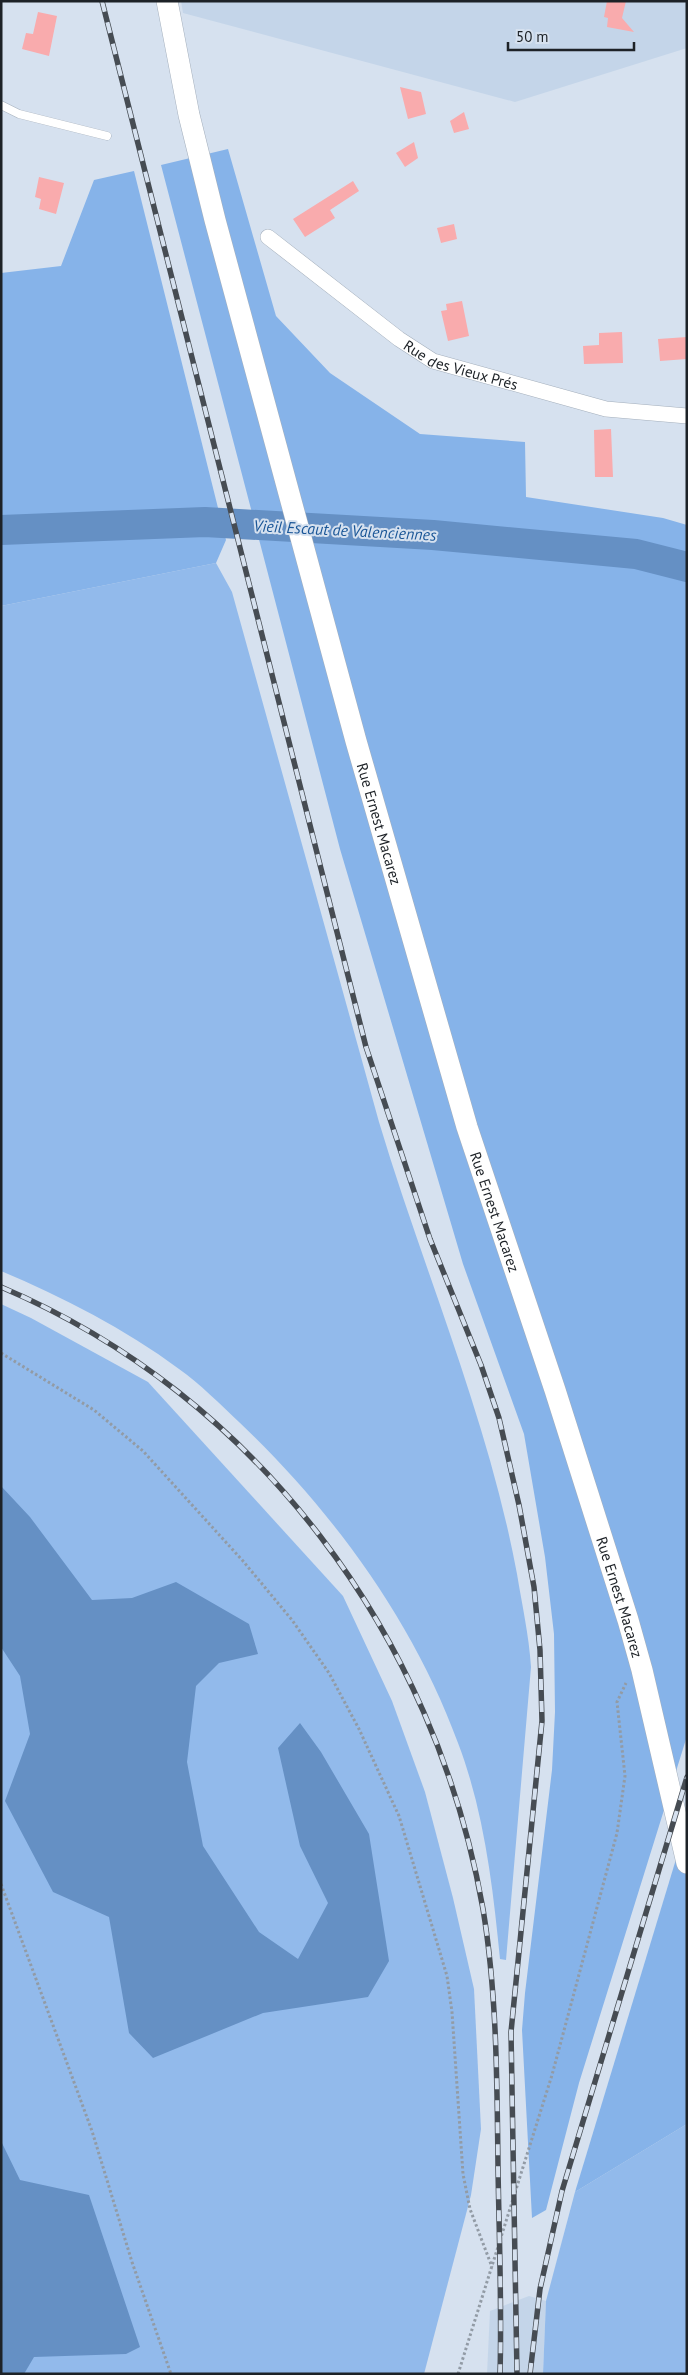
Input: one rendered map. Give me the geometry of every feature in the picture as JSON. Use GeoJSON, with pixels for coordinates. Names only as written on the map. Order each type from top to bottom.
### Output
{"type":"FeatureCollection","features":[{"type":"Feature","properties":{"kind":"main road","name":"Rue Ernest Macarez"},"geometry":{"type":"LineString","coordinates":[[167,1],[189,115],[247,342],[359,751],[467,1127],[555,1390],[615,1578],[642,1670],[687,1863]]}},
{"type":"Feature","properties":{"kind":"street","name":"Rue des Vieux Prés"},"geometry":{"type":"LineString","coordinates":[[268,237],[399,339],[434,361],[606,409],[687,416]]}},
{"type":"Feature","properties":{"kind":"lane"},"geometry":{"type":"LineString","coordinates":[[1,104],[19,114],[107,136]]}},
{"type":"Feature","properties":{"kind":"path"},"geometry":{"type":"LineString","coordinates":[[1,1353],[94,1410],[143,1451],[243,1561],[292,1620],[325,1667],[359,1729],[400,1816],[447,1976],[452,2012],[463,2174],[470,2209],[492,2267]]}},
{"type":"Feature","properties":{"kind":"path"},"geometry":{"type":"LineString","coordinates":[[458,2374],[552,2075],[617,1833],[625,1776],[617,1713],[618,1696],[626,1683],[642,1670]]}},
{"type":"Feature","properties":{"kind":"path"},"geometry":{"type":"LineString","coordinates":[[1,1884],[92,2130],[132,2262],[171,2374]]}},
{"type":"Feature","properties":{"kind":"shaded area"},"geometry":{"type":"Polygon","coordinates":[[[181,1],[687,1],[687,48],[515,102],[183,13],[181,1]]]}},
{"type":"Feature","properties":{"kind":"shaded area"},"geometry":{"type":"Polygon","coordinates":[[[228,149],[276,316],[330,373],[420,434],[525,442],[526,497],[663,518],[687,525],[687,1736],[579,2083],[546,2210],[532,2218],[522,2030],[552,1770],[555,1712],[554,1634],[545,1557],[524,1434],[463,1264],[340,849],[161,165],[228,149]]]}},
{"type":"Feature","properties":{"kind":"shaded area"},"geometry":{"type":"Polygon","coordinates":[[[134,171],[226,540],[216,563],[1,606],[1,273],[61,266],[94,180],[134,171]]]}},
{"type":"Feature","properties":{"kind":"shaded area"},"geometry":{"type":"Polygon","coordinates":[[[216,563],[232,592],[379,1122],[472,1402],[505,1516],[527,1632],[531,1667],[506,1960],[500,1959],[494,1904],[481,1822],[475,1795],[458,1743],[440,1698],[394,1611],[338,1530],[273,1456],[195,1381],[158,1354],[115,1327],[70,1303],[1,1271],[1,606],[216,563]]]}},
{"type":"Feature","properties":{"kind":"shaded area"},"geometry":{"type":"Polygon","coordinates":[[[1,1304],[31,1318],[148,1382],[343,1596],[392,1701],[425,1792],[453,1898],[474,1989],[481,2129],[471,2195],[424,2374],[1,2374],[1,1304]]]}},
{"type":"Feature","properties":{"kind":"shaded area"},"geometry":{"type":"Polygon","coordinates":[[[1,1486],[30,1517],[92,1600],[132,1598],[176,1582],[249,1624],[258,1654],[219,1663],[196,1686],[187,1762],[203,1846],[259,1932],[298,1959],[328,1903],[300,1846],[278,1748],[300,1723],[321,1752],[369,1834],[389,1961],[368,1997],[263,2013],[153,2058],[129,2033],[109,1917],[53,1892],[5,1801],[30,1734],[20,1676],[1,1647],[1,1486]]]}},
{"type":"Feature","properties":{"kind":"shaded area"},"geometry":{"type":"Polygon","coordinates":[[[687,1823],[687,2124],[575,2192],[687,1823]]]}},
{"type":"Feature","properties":{"kind":"shaded area"},"geometry":{"type":"Polygon","coordinates":[[[687,2124],[687,2374],[543,2374],[546,2301],[575,2192],[687,2124]]]}},
{"type":"Feature","properties":{"kind":"shaded area"},"geometry":{"type":"Polygon","coordinates":[[[1,2141],[20,2180],[89,2195],[140,2347],[126,2354],[34,2357],[24,2374],[1,2374],[1,2141]]]}},
{"type":"Feature","properties":{"kind":"shaded area"},"geometry":{"type":"Polygon","coordinates":[[[529,2296],[546,2301],[543,2374],[487,2374],[490,2311],[529,2296]]]}},
{"type":"Feature","properties":{"kind":"building"},"geometry":{"type":"Polygon","coordinates":[[[607,1],[626,1],[622,18],[634,32],[607,27],[608,18],[604,17],[607,1]]]}},
{"type":"Feature","properties":{"kind":"building"},"geometry":{"type":"Polygon","coordinates":[[[38,12],[57,16],[49,56],[22,49],[26,33],[33,34],[38,12]]]}},
{"type":"Feature","properties":{"kind":"building"},"geometry":{"type":"Polygon","coordinates":[[[400,87],[421,92],[426,114],[408,119],[400,87]]]}},
{"type":"Feature","properties":{"kind":"building"},"geometry":{"type":"Polygon","coordinates":[[[464,112],[469,129],[454,133],[450,121],[464,112]]]}},
{"type":"Feature","properties":{"kind":"building"},"geometry":{"type":"Polygon","coordinates":[[[414,142],[418,158],[405,167],[396,153],[414,142]]]}},
{"type":"Feature","properties":{"kind":"building"},"geometry":{"type":"Polygon","coordinates":[[[39,177],[64,183],[56,214],[39,209],[41,199],[35,197],[39,177]]]}},
{"type":"Feature","properties":{"kind":"building"},"geometry":{"type":"Polygon","coordinates":[[[353,181],[359,191],[330,210],[335,218],[305,237],[293,219],[353,181]]]}},
{"type":"Feature","properties":{"kind":"building"},"geometry":{"type":"Polygon","coordinates":[[[454,224],[457,239],[441,243],[437,228],[454,224]]]}},
{"type":"Feature","properties":{"kind":"building"},"geometry":{"type":"Polygon","coordinates":[[[462,301],[469,336],[448,341],[441,311],[447,310],[446,304],[462,301]]]}},
{"type":"Feature","properties":{"kind":"building"},"geometry":{"type":"Polygon","coordinates":[[[622,332],[623,363],[584,364],[583,346],[599,345],[599,333],[622,332]]]}},
{"type":"Feature","properties":{"kind":"building"},"geometry":{"type":"Polygon","coordinates":[[[687,337],[687,359],[660,361],[658,339],[687,337]]]}},
{"type":"Feature","properties":{"kind":"building"},"geometry":{"type":"Polygon","coordinates":[[[611,429],[613,477],[595,477],[594,430],[611,429]]]}},
{"type":"Feature","properties":{"kind":"waterway","name":"Vieil Escaut de Valenciennes"},"geometry":{"type":"LineString","coordinates":[[1,530],[205,522],[433,535],[636,554],[687,567]]}},
{"type":"Feature","properties":{"kind":"railway"},"geometry":{"type":"LineString","coordinates":[[102,1],[366,1047],[430,1239],[481,1365],[499,1418],[519,1505],[534,1587],[540,1650],[542,1721],[511,2032],[517,2374]]}},
{"type":"Feature","properties":{"kind":"railway"},"geometry":{"type":"LineString","coordinates":[[1,1287],[94,1334],[178,1392],[254,1460],[320,1536],[377,1621],[424,1712],[459,1808],[483,1909],[488,1941],[494,2005],[497,2070],[501,2296],[500,2374]]}},
{"type":"Feature","properties":{"kind":"railway"},"geometry":{"type":"LineString","coordinates":[[530,2374],[540,2289],[562,2191],[687,1777]]}}]}
